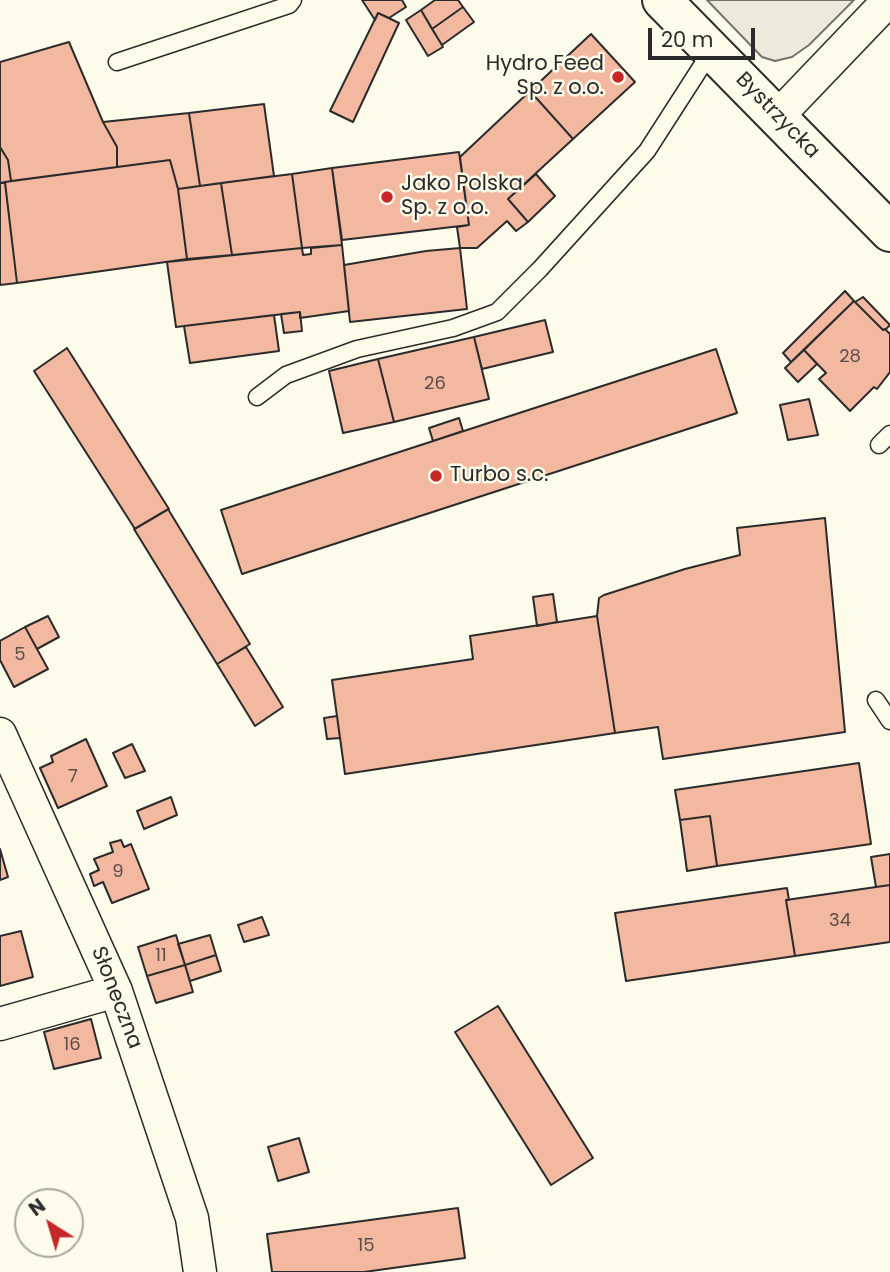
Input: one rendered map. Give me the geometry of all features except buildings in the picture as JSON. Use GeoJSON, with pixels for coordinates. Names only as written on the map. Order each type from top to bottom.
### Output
{"type":"FeatureCollection","features":[{"type":"Feature","properties":{"kind":"street","name":"Bystrzycka"},"geometry":{"type":"LineString","coordinates":[[662,0],[890,232]]}},
{"type":"Feature","properties":{"kind":"street"},"geometry":{"type":"LineString","coordinates":[[778,116],[889,0]]}},
{"type":"Feature","properties":{"kind":"street","name":"Słoneczna"},"geometry":{"type":"LineString","coordinates":[[0,734],[116,991],[192,1218],[200,1272]]}},
{"type":"Feature","properties":{"kind":"street"},"geometry":{"type":"LineString","coordinates":[[0,1024],[116,991]]}},
{"type":"Feature","properties":{"kind":"lane"},"geometry":{"type":"LineString","coordinates":[[117,62],[289,5],[293,0]]}},
{"type":"Feature","properties":{"kind":"lane"},"geometry":{"type":"LineString","coordinates":[[257,397],[286,375],[345,354],[453,328],[497,312],[540,270],[647,151],[712,50]]}},
{"type":"Feature","properties":{"kind":"lane"},"geometry":{"type":"LineString","coordinates":[[876,700],[890,721]]}},
{"type":"Feature","properties":{"kind":"shaded area"},"geometry":{"type":"Polygon","coordinates":[[[707,0],[854,0],[809,45],[792,57],[775,61],[762,57],[707,0]]]}},
{"type":"Feature","properties":{"kind":"place","name":"Hydro Feed Sp. z o.o."},"geometry":{"type":"Point","coordinates":[618,77]}},
{"type":"Feature","properties":{"kind":"place","name":"Jako Polska Sp. z o.o."},"geometry":{"type":"Point","coordinates":[387,197]}},
{"type":"Feature","properties":{"kind":"place","name":"Turbo s.c."},"geometry":{"type":"Point","coordinates":[436,476]}}]}
